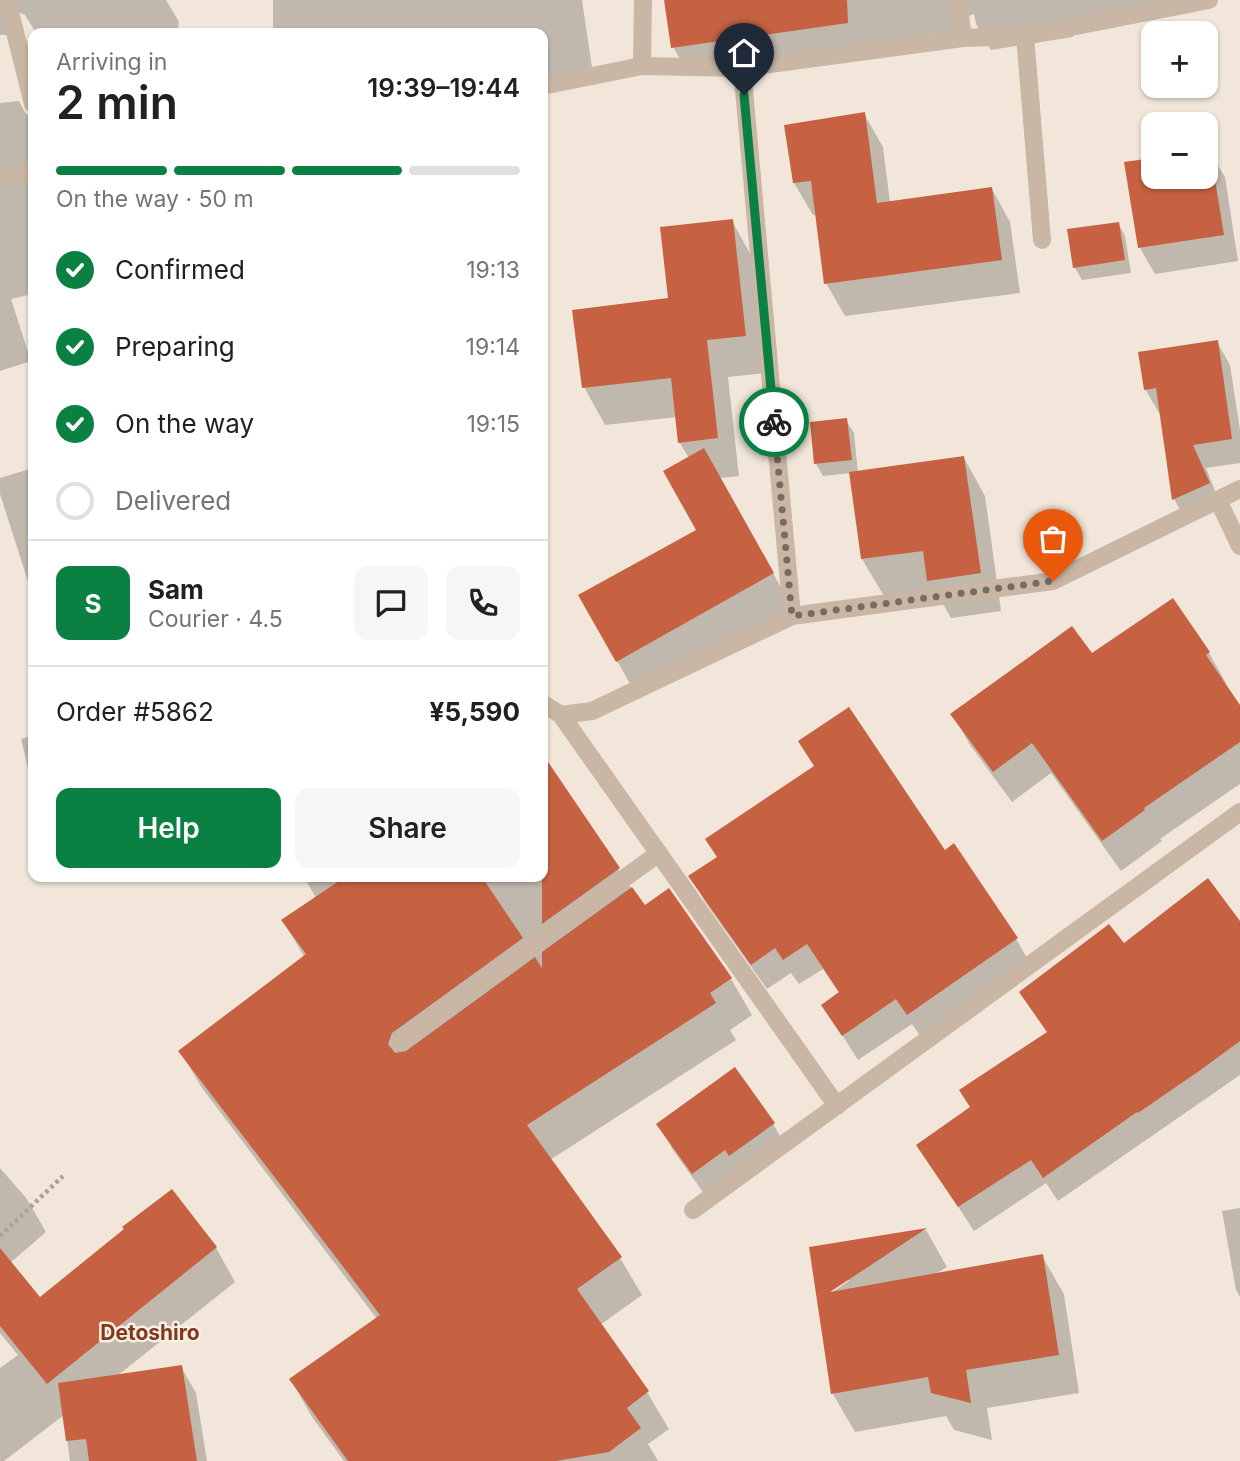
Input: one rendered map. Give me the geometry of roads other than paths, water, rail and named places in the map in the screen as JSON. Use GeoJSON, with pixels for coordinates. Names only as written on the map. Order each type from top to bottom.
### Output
{"type":"FeatureCollection","features":[{"type":"Feature","properties":{"kind":"street"},"geometry":{"type":"LineString","coordinates":[[7,0],[28,84]]}},
{"type":"Feature","properties":{"kind":"street"},"geometry":{"type":"LineString","coordinates":[[642,66],[643,0]]}},
{"type":"Feature","properties":{"kind":"street"},"geometry":{"type":"LineString","coordinates":[[958,0],[964,38]]}},
{"type":"Feature","properties":{"kind":"street"},"geometry":{"type":"LineString","coordinates":[[548,85],[642,66],[742,68],[964,38],[1025,36],[1209,0]]}},
{"type":"Feature","properties":{"kind":"street"},"geometry":{"type":"LineString","coordinates":[[1025,36],[1042,240]]}},
{"type":"Feature","properties":{"kind":"street"},"geometry":{"type":"LineString","coordinates":[[742,68],[792,616]]}},
{"type":"Feature","properties":{"kind":"street"},"geometry":{"type":"LineString","coordinates":[[0,176],[28,173]]}},
{"type":"Feature","properties":{"kind":"street"},"geometry":{"type":"LineString","coordinates":[[561,715],[592,711],[792,616],[1053,581],[1240,489]]}},
{"type":"Feature","properties":{"kind":"street"},"geometry":{"type":"LineString","coordinates":[[1218,500],[1240,546]]}},
{"type":"Feature","properties":{"kind":"street"},"geometry":{"type":"LineString","coordinates":[[548,707],[561,715],[837,1106]]}},
{"type":"Feature","properties":{"kind":"street"},"geometry":{"type":"LineString","coordinates":[[693,1210],[1240,812]]}},
{"type":"Feature","properties":{"kind":"street"},"geometry":{"type":"LineString","coordinates":[[399,1042],[659,853]]}},
{"type":"Feature","properties":{"kind":"district","name":"Detoshiro"},"geometry":{"type":"Point","coordinates":[150,1332]}}]}
